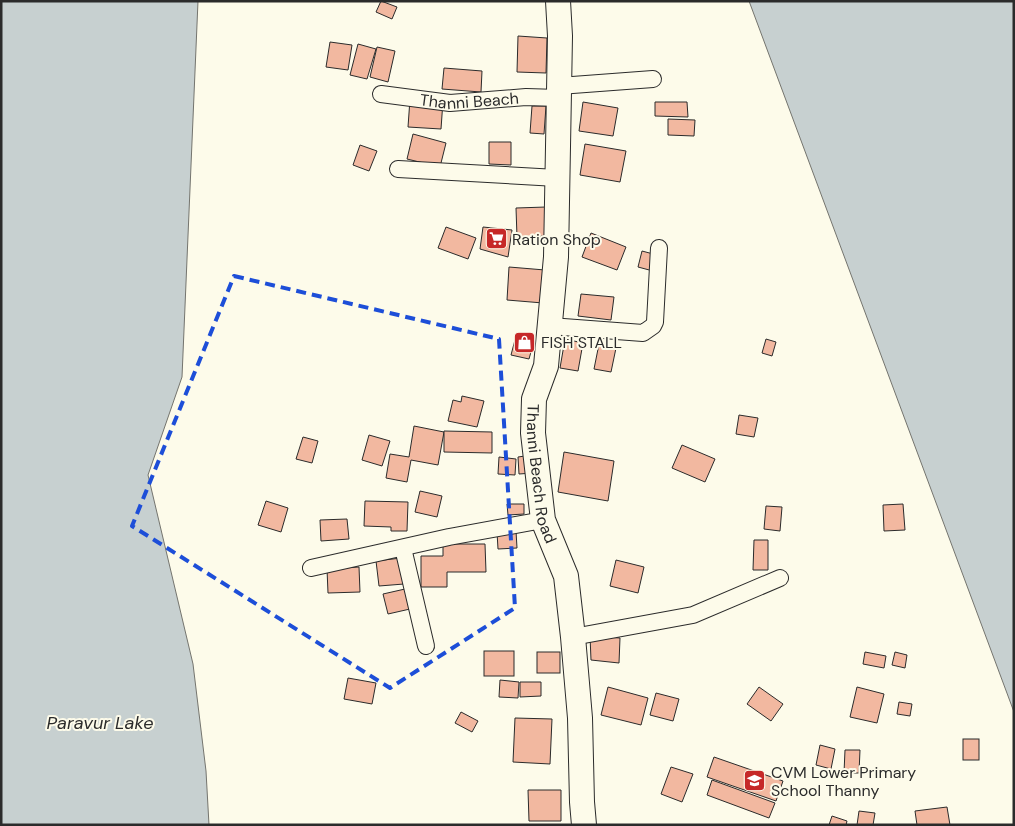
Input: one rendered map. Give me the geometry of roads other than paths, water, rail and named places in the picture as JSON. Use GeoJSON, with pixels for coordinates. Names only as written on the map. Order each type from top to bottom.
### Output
{"type":"FeatureCollection","features":[{"type":"Feature","properties":{"kind":"main road","name":"Thanni Beach Road"},"geometry":{"type":"LineString","coordinates":[[558,1],[560,36],[556,258],[546,366],[534,399],[533,433],[543,520],[566,576],[580,718],[584,825]]}},
{"type":"Feature","properties":{"kind":"street","name":"Thanni Beach"},"geometry":{"type":"LineString","coordinates":[[381,94],[450,103],[526,97],[653,79]]}},
{"type":"Feature","properties":{"kind":"street"},"geometry":{"type":"LineString","coordinates":[[398,169],[557,178]]}},
{"type":"Feature","properties":{"kind":"street"},"geometry":{"type":"LineString","coordinates":[[550,326],[643,333],[648,330],[655,322],[659,248]]}},
{"type":"Feature","properties":{"kind":"street"},"geometry":{"type":"LineString","coordinates":[[311,568],[543,520]]}},
{"type":"Feature","properties":{"kind":"street"},"geometry":{"type":"LineString","coordinates":[[403,548],[426,646]]}},
{"type":"Feature","properties":{"kind":"street"},"geometry":{"type":"LineString","coordinates":[[573,637],[694,615],[780,578]]}},
{"type":"Feature","properties":{"kind":"water","name":"Paravur Lake"},"geometry":{"type":"Polygon","coordinates":[[[1,1],[198,1],[182,377],[148,475],[193,664],[206,771],[209,825],[1,825],[1,1]]]}},
{"type":"Feature","properties":{"kind":"water"},"geometry":{"type":"Polygon","coordinates":[[[749,1],[1014,1],[1014,712],[749,1]]]}},
{"type":"Feature","properties":{"kind":"place","name":"Ration Shop"},"geometry":{"type":"Point","coordinates":[496,239]}},
{"type":"Feature","properties":{"kind":"place","name":"FISH STALL"},"geometry":{"type":"Point","coordinates":[525,342]}},
{"type":"Feature","properties":{"kind":"place","name":"CVM Lower Primary School Thanny"},"geometry":{"type":"Point","coordinates":[755,781]}}]}
